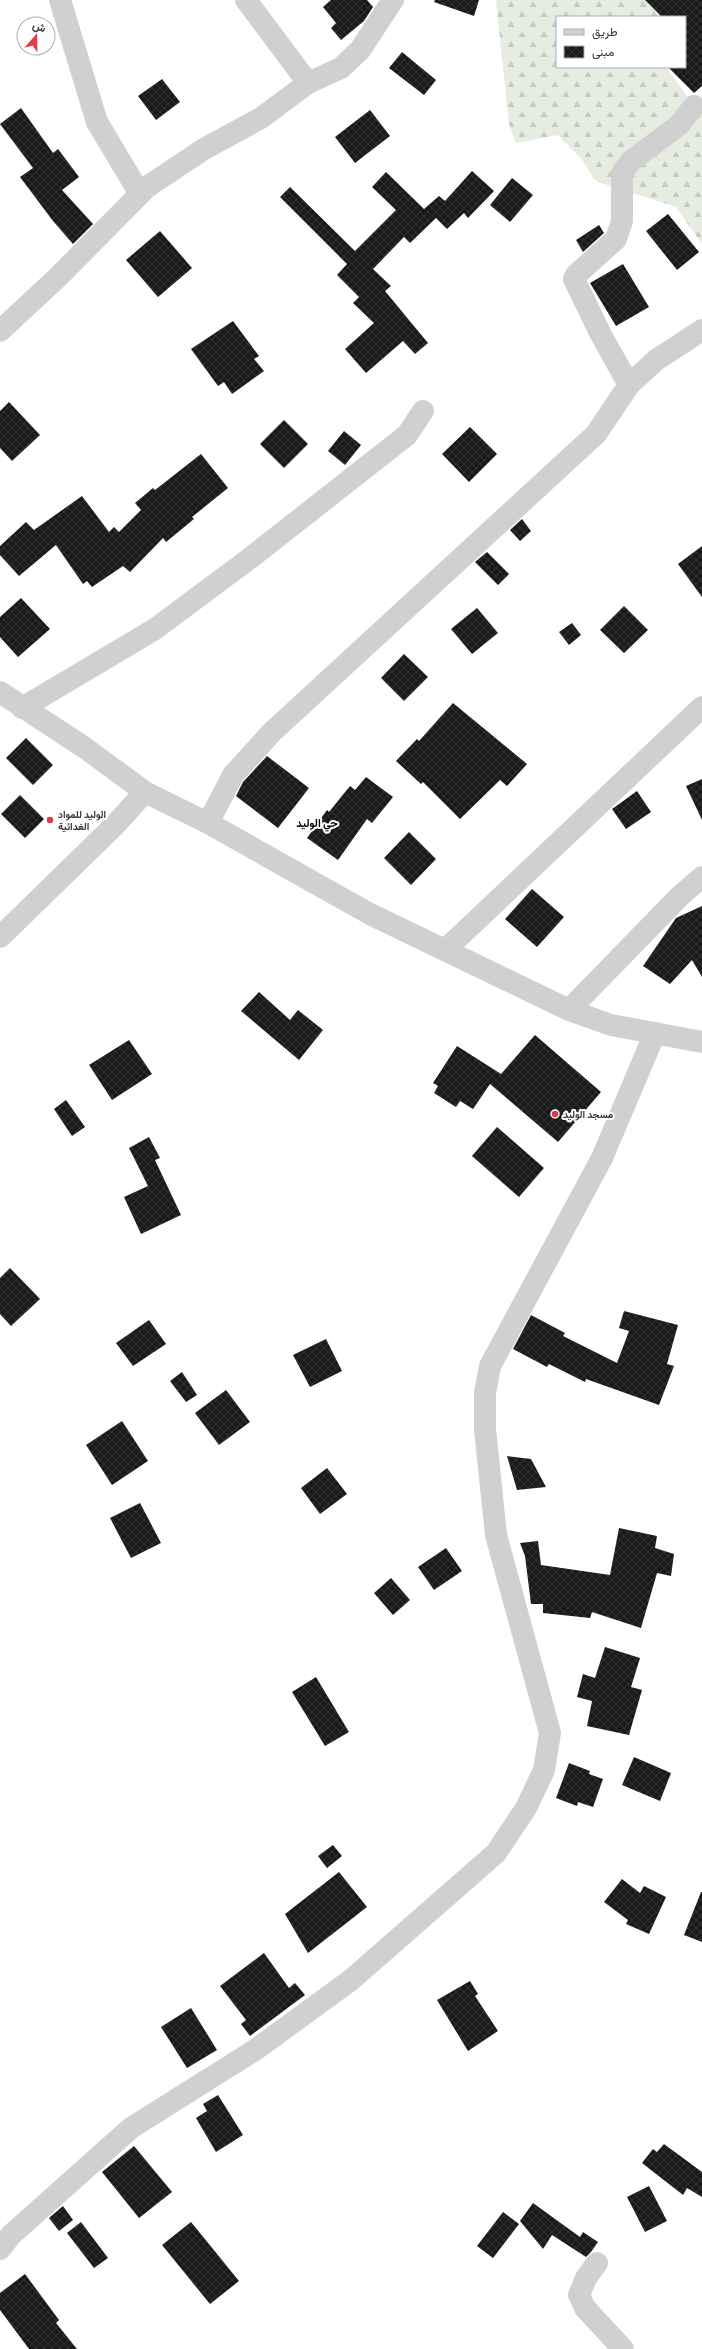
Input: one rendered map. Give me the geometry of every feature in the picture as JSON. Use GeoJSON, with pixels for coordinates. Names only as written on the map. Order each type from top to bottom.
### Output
{"type":"FeatureCollection","features":[{"type":"Feature","properties":{"kind":"street"},"geometry":{"type":"LineString","coordinates":[[60,0],[97,122],[140,194]]}},
{"type":"Feature","properties":{"kind":"street"},"geometry":{"type":"LineString","coordinates":[[246,0],[308,83]]}},
{"type":"Feature","properties":{"kind":"street"},"geometry":{"type":"LineString","coordinates":[[0,331],[57,278],[148,187],[204,149],[260,118],[308,83],[341,68],[360,50],[393,0]]}},
{"type":"Feature","properties":{"kind":"street"},"geometry":{"type":"LineString","coordinates":[[629,385],[600,333],[574,279],[576,275],[616,239],[622,221],[622,173],[631,161],[679,125],[694,106]]}},
{"type":"Feature","properties":{"kind":"street"},"geometry":{"type":"LineString","coordinates":[[208,823],[233,776],[272,733],[596,434],[629,385],[656,360],[702,330]]}},
{"type":"Feature","properties":{"kind":"street"},"geometry":{"type":"LineString","coordinates":[[22,708],[155,629],[249,559],[407,435],[423,411]]}},
{"type":"Feature","properties":{"kind":"street"},"geometry":{"type":"LineString","coordinates":[[0,692],[22,708],[86,748],[145,792],[208,823],[370,914],[569,1010],[611,1026],[702,1042]]}},
{"type":"Feature","properties":{"kind":"street"},"geometry":{"type":"LineString","coordinates":[[445,950],[702,707]]}},
{"type":"Feature","properties":{"kind":"street"},"geometry":{"type":"LineString","coordinates":[[0,937],[115,825],[145,792]]}},
{"type":"Feature","properties":{"kind":"street"},"geometry":{"type":"LineString","coordinates":[[569,1010],[680,896],[702,877]]}},
{"type":"Feature","properties":{"kind":"street"},"geometry":{"type":"LineString","coordinates":[[0,2249],[11,2236],[130,2128],[255,2050],[351,1980],[496,1853],[526,1808],[544,1770],[550,1733],[496,1535],[485,1429],[485,1393],[490,1366],[602,1158],[656,1033]]}},
{"type":"Feature","properties":{"kind":"street"},"geometry":{"type":"LineString","coordinates":[[597,2263],[586,2278],[579,2295],[585,2308],[623,2349]]}},
{"type":"Feature","properties":{"kind":"green space"},"geometry":{"type":"Polygon","coordinates":[[[496,0],[652,0],[648,4],[661,16],[556,16],[556,68],[667,68],[694,106],[702,112],[702,244],[676,207],[598,182],[594,179],[583,161],[558,135],[516,143],[509,124],[496,0]]]}},
{"type":"Feature","properties":{"kind":"building"},"geometry":{"type":"Polygon","coordinates":[[[331,0],[367,0],[373,7],[364,21],[341,40],[331,28],[336,23],[323,7],[331,0]]]}},
{"type":"Feature","properties":{"kind":"building"},"geometry":{"type":"Polygon","coordinates":[[[435,0],[479,0],[474,16],[434,2],[435,0]]]}},
{"type":"Feature","properties":{"kind":"building"},"geometry":{"type":"Polygon","coordinates":[[[645,0],[702,0],[702,86],[694,93],[669,68],[686,68],[686,16],[661,16],[645,0]]]}},
{"type":"Feature","properties":{"kind":"building"},"geometry":{"type":"Polygon","coordinates":[[[402,52],[436,80],[424,95],[389,68],[402,52]]]}},
{"type":"Feature","properties":{"kind":"building"},"geometry":{"type":"Polygon","coordinates":[[[162,79],[180,102],[156,120],[138,96],[162,79]]]}},
{"type":"Feature","properties":{"kind":"building"},"geometry":{"type":"Polygon","coordinates":[[[21,108],[53,153],[58,149],[79,177],[62,190],[93,224],[73,244],[53,221],[20,177],[33,168],[0,124],[21,108]]]}},
{"type":"Feature","properties":{"kind":"building"},"geometry":{"type":"Polygon","coordinates":[[[370,110],[390,136],[355,163],[335,137],[370,110]]]}},
{"type":"Feature","properties":{"kind":"building"},"geometry":{"type":"Polygon","coordinates":[[[472,171],[494,191],[468,218],[464,213],[447,229],[436,218],[410,243],[404,237],[373,269],[391,286],[385,291],[428,343],[415,354],[403,341],[366,373],[345,349],[374,323],[353,303],[359,297],[337,275],[347,264],[280,197],[290,187],[355,251],[396,210],[372,187],[386,172],[424,209],[439,196],[445,201],[472,171]]]}},
{"type":"Feature","properties":{"kind":"building"},"geometry":{"type":"Polygon","coordinates":[[[512,178],[533,195],[510,222],[490,205],[512,178]]]}},
{"type":"Feature","properties":{"kind":"building"},"geometry":{"type":"Polygon","coordinates":[[[668,214],[699,252],[677,270],[646,231],[668,214]]]}},
{"type":"Feature","properties":{"kind":"building"},"geometry":{"type":"Polygon","coordinates":[[[599,225],[604,233],[583,252],[576,240],[599,225]]]}},
{"type":"Feature","properties":{"kind":"building"},"geometry":{"type":"Polygon","coordinates":[[[160,231],[192,268],[158,297],[126,260],[160,231]]]}},
{"type":"Feature","properties":{"kind":"building"},"geometry":{"type":"Polygon","coordinates":[[[623,264],[649,307],[616,326],[590,283],[623,264]]]}},
{"type":"Feature","properties":{"kind":"building"},"geometry":{"type":"Polygon","coordinates":[[[233,321],[259,356],[254,359],[264,371],[232,394],[224,382],[218,386],[191,349],[233,321]]]}},
{"type":"Feature","properties":{"kind":"building"},"geometry":{"type":"Polygon","coordinates":[[[9,402],[40,435],[12,461],[0,448],[0,411],[9,402]]]}},
{"type":"Feature","properties":{"kind":"building"},"geometry":{"type":"Polygon","coordinates":[[[284,420],[308,444],[284,468],[260,444],[284,420]]]}},
{"type":"Feature","properties":{"kind":"building"},"geometry":{"type":"Polygon","coordinates":[[[470,427],[497,454],[469,482],[442,454],[470,427]]]}},
{"type":"Feature","properties":{"kind":"building"},"geometry":{"type":"Polygon","coordinates":[[[344,431],[361,445],[345,465],[328,451],[344,431]]]}},
{"type":"Feature","properties":{"kind":"building"},"geometry":{"type":"Polygon","coordinates":[[[201,454],[228,488],[192,517],[194,519],[166,542],[163,538],[130,572],[123,566],[92,587],[87,581],[83,584],[56,545],[19,576],[0,555],[0,546],[26,522],[34,530],[82,496],[109,532],[114,527],[119,532],[141,510],[135,503],[153,488],[155,490],[201,454]]]}},
{"type":"Feature","properties":{"kind":"building"},"geometry":{"type":"Polygon","coordinates":[[[522,519],[531,531],[520,541],[510,530],[522,519]]]}},
{"type":"Feature","properties":{"kind":"building"},"geometry":{"type":"Polygon","coordinates":[[[702,546],[702,597],[678,564],[702,546]]]}},
{"type":"Feature","properties":{"kind":"building"},"geometry":{"type":"Polygon","coordinates":[[[487,552],[509,574],[498,585],[475,562],[487,552]]]}},
{"type":"Feature","properties":{"kind":"building"},"geometry":{"type":"Polygon","coordinates":[[[21,598],[50,629],[18,657],[0,637],[0,617],[21,598]]]}},
{"type":"Feature","properties":{"kind":"building"},"geometry":{"type":"Polygon","coordinates":[[[624,606],[648,630],[624,653],[600,630],[624,606]]]}},
{"type":"Feature","properties":{"kind":"building"},"geometry":{"type":"Polygon","coordinates":[[[477,608],[498,633],[472,654],[451,629],[477,608]]]}},
{"type":"Feature","properties":{"kind":"building"},"geometry":{"type":"Polygon","coordinates":[[[572,623],[581,635],[569,645],[559,632],[572,623]]]}},
{"type":"Feature","properties":{"kind":"building"},"geometry":{"type":"Polygon","coordinates":[[[404,654],[428,677],[404,701],[381,678],[404,654]]]}},
{"type":"Feature","properties":{"kind":"building"},"geometry":{"type":"Polygon","coordinates":[[[453,703],[527,764],[507,786],[500,780],[460,819],[423,782],[421,784],[396,761],[417,739],[419,741],[453,703]]]}},
{"type":"Feature","properties":{"kind":"building"},"geometry":{"type":"Polygon","coordinates":[[[26,738],[53,765],[33,785],[6,758],[26,738]]]}},
{"type":"Feature","properties":{"kind":"building"},"geometry":{"type":"Polygon","coordinates":[[[267,756],[309,788],[278,828],[236,796],[243,782],[267,756]]]}},
{"type":"Feature","properties":{"kind":"building"},"geometry":{"type":"Polygon","coordinates":[[[366,777],[393,797],[372,823],[367,819],[338,860],[307,838],[327,810],[329,812],[350,786],[355,790],[366,777]]]}},
{"type":"Feature","properties":{"kind":"building"},"geometry":{"type":"Polygon","coordinates":[[[702,779],[702,820],[686,786],[702,779]]]}},
{"type":"Feature","properties":{"kind":"building"},"geometry":{"type":"Polygon","coordinates":[[[637,791],[651,812],[626,829],[612,809],[637,791]]]}},
{"type":"Feature","properties":{"kind":"building"},"geometry":{"type":"Polygon","coordinates":[[[20,795],[44,819],[25,838],[1,814],[20,795]]]}},
{"type":"Feature","properties":{"kind":"building"},"geometry":{"type":"Polygon","coordinates":[[[409,832],[436,859],[411,885],[384,858],[409,832]]]}},
{"type":"Feature","properties":{"kind":"building"},"geometry":{"type":"Polygon","coordinates":[[[532,889],[564,917],[537,947],[505,919],[532,889]]]}},
{"type":"Feature","properties":{"kind":"building"},"geometry":{"type":"Polygon","coordinates":[[[702,906],[702,977],[692,960],[670,984],[643,966],[676,918],[702,906]]]}},
{"type":"Feature","properties":{"kind":"building"},"geometry":{"type":"Polygon","coordinates":[[[259,992],[290,1020],[298,1010],[323,1030],[299,1060],[241,1011],[259,992]]]}},
{"type":"Feature","properties":{"kind":"building"},"geometry":{"type":"Polygon","coordinates":[[[535,1035],[601,1092],[558,1142],[490,1084],[473,1109],[460,1101],[456,1107],[434,1093],[438,1086],[433,1083],[457,1046],[501,1074],[535,1035]]]}},
{"type":"Feature","properties":{"kind":"building"},"geometry":{"type":"Polygon","coordinates":[[[129,1040],[152,1074],[112,1100],[89,1065],[129,1040]]]}},
{"type":"Feature","properties":{"kind":"building"},"geometry":{"type":"Polygon","coordinates":[[[66,1100],[85,1127],[72,1136],[54,1109],[66,1100]]]}},
{"type":"Feature","properties":{"kind":"building"},"geometry":{"type":"Polygon","coordinates":[[[497,1127],[544,1168],[519,1197],[472,1156],[497,1127]]]}},
{"type":"Feature","properties":{"kind":"building"},"geometry":{"type":"Polygon","coordinates":[[[149,1137],[160,1158],[155,1160],[181,1215],[141,1234],[124,1197],[148,1186],[129,1148],[149,1137]]]}},
{"type":"Feature","properties":{"kind":"building"},"geometry":{"type":"Polygon","coordinates":[[[10,1268],[40,1299],[11,1326],[0,1314],[0,1278],[10,1268]]]}},
{"type":"Feature","properties":{"kind":"building"},"geometry":{"type":"Polygon","coordinates":[[[624,1311],[678,1325],[667,1364],[674,1366],[659,1405],[586,1379],[585,1382],[549,1364],[547,1367],[513,1349],[531,1315],[565,1333],[563,1336],[617,1363],[629,1331],[619,1328],[624,1311]]]}},
{"type":"Feature","properties":{"kind":"building"},"geometry":{"type":"Polygon","coordinates":[[[149,1320],[166,1344],[133,1366],[116,1343],[149,1320]]]}},
{"type":"Feature","properties":{"kind":"building"},"geometry":{"type":"Polygon","coordinates":[[[326,1339],[342,1371],[310,1387],[293,1355],[326,1339]]]}},
{"type":"Feature","properties":{"kind":"building"},"geometry":{"type":"Polygon","coordinates":[[[182,1372],[197,1395],[186,1402],[170,1381],[182,1372]]]}},
{"type":"Feature","properties":{"kind":"building"},"geometry":{"type":"Polygon","coordinates":[[[226,1390],[250,1422],[219,1445],[195,1413],[226,1390]]]}},
{"type":"Feature","properties":{"kind":"building"},"geometry":{"type":"Polygon","coordinates":[[[122,1421],[148,1461],[112,1485],[86,1445],[122,1421]]]}},
{"type":"Feature","properties":{"kind":"building"},"geometry":{"type":"Polygon","coordinates":[[[507,1456],[531,1459],[546,1487],[517,1490],[507,1456]]]}},
{"type":"Feature","properties":{"kind":"building"},"geometry":{"type":"Polygon","coordinates":[[[327,1468],[347,1494],[320,1514],[301,1488],[327,1468]]]}},
{"type":"Feature","properties":{"kind":"building"},"geometry":{"type":"Polygon","coordinates":[[[140,1503],[161,1543],[131,1558],[110,1518],[140,1503]]]}},
{"type":"Feature","properties":{"kind":"building"},"geometry":{"type":"Polygon","coordinates":[[[619,1528],[657,1536],[655,1548],[674,1554],[671,1576],[657,1573],[641,1628],[592,1612],[590,1618],[543,1613],[543,1604],[531,1604],[525,1556],[520,1543],[538,1541],[541,1565],[610,1575],[619,1528]]]}},
{"type":"Feature","properties":{"kind":"building"},"geometry":{"type":"Polygon","coordinates":[[[446,1548],[462,1571],[434,1590],[418,1567],[446,1548]]]}},
{"type":"Feature","properties":{"kind":"building"},"geometry":{"type":"Polygon","coordinates":[[[391,1578],[410,1600],[393,1615],[374,1593],[391,1578]]]}},
{"type":"Feature","properties":{"kind":"building"},"geometry":{"type":"Polygon","coordinates":[[[605,1647],[640,1658],[631,1687],[642,1690],[629,1735],[587,1726],[592,1701],[577,1697],[583,1674],[595,1678],[605,1647]]]}},
{"type":"Feature","properties":{"kind":"building"},"geometry":{"type":"Polygon","coordinates":[[[316,1677],[349,1732],[325,1746],[292,1692],[316,1677]]]}},
{"type":"Feature","properties":{"kind":"building"},"geometry":{"type":"Polygon","coordinates":[[[634,1757],[671,1773],[660,1801],[622,1785],[634,1757]]]}},
{"type":"Feature","properties":{"kind":"building"},"geometry":{"type":"Polygon","coordinates":[[[569,1763],[590,1771],[589,1774],[603,1779],[593,1807],[578,1802],[577,1806],[556,1798],[569,1763]]]}},
{"type":"Feature","properties":{"kind":"building"},"geometry":{"type":"Polygon","coordinates":[[[333,1845],[342,1856],[327,1868],[318,1856],[333,1845]]]}},
{"type":"Feature","properties":{"kind":"building"},"geometry":{"type":"Polygon","coordinates":[[[339,1872],[367,1907],[308,1953],[285,1914],[339,1872]]]}},
{"type":"Feature","properties":{"kind":"building"},"geometry":{"type":"Polygon","coordinates":[[[622,1879],[640,1893],[644,1886],[666,1897],[649,1934],[626,1924],[628,1920],[604,1902],[622,1879]]]}},
{"type":"Feature","properties":{"kind":"building"},"geometry":{"type":"Polygon","coordinates":[[[702,1892],[702,1942],[684,1935],[702,1892]]]}},
{"type":"Feature","properties":{"kind":"building"},"geometry":{"type":"Polygon","coordinates":[[[264,1953],[289,1988],[295,1983],[305,1995],[250,2036],[241,2024],[246,2020],[220,1986],[264,1953]]]}},
{"type":"Feature","properties":{"kind":"building"},"geometry":{"type":"Polygon","coordinates":[[[470,1981],[478,1994],[475,1996],[498,2031],[468,2051],[437,2000],[470,1981]]]}},
{"type":"Feature","properties":{"kind":"building"},"geometry":{"type":"Polygon","coordinates":[[[191,2008],[217,2050],[187,2068],[161,2027],[191,2008]]]}},
{"type":"Feature","properties":{"kind":"building"},"geometry":{"type":"Polygon","coordinates":[[[218,2095],[243,2135],[216,2152],[196,2118],[207,2111],[203,2104],[218,2095]]]}},
{"type":"Feature","properties":{"kind":"building"},"geometry":{"type":"Polygon","coordinates":[[[664,2144],[702,2172],[702,2197],[687,2188],[683,2195],[642,2163],[653,2149],[657,2152],[664,2144]]]}},
{"type":"Feature","properties":{"kind":"building"},"geometry":{"type":"Polygon","coordinates":[[[134,2146],[172,2192],[139,2218],[102,2172],[134,2146]]]}},
{"type":"Feature","properties":{"kind":"building"},"geometry":{"type":"Polygon","coordinates":[[[649,2186],[667,2221],[645,2232],[627,2197],[649,2186]]]}},
{"type":"Feature","properties":{"kind":"building"},"geometry":{"type":"Polygon","coordinates":[[[533,2203],[580,2237],[583,2232],[598,2242],[591,2252],[586,2257],[552,2235],[543,2249],[520,2221],[533,2203]]]}},
{"type":"Feature","properties":{"kind":"building"},"geometry":{"type":"Polygon","coordinates":[[[63,2206],[73,2220],[59,2231],[49,2218],[63,2206]]]}},
{"type":"Feature","properties":{"kind":"building"},"geometry":{"type":"Polygon","coordinates":[[[503,2212],[519,2224],[493,2258],[477,2246],[503,2212]]]}},
{"type":"Feature","properties":{"kind":"building"},"geometry":{"type":"Polygon","coordinates":[[[81,2222],[108,2258],[94,2268],[67,2233],[81,2222]]]}},
{"type":"Feature","properties":{"kind":"building"},"geometry":{"type":"Polygon","coordinates":[[[191,2222],[239,2281],[210,2304],[162,2245],[191,2222]]]}},
{"type":"Feature","properties":{"kind":"building"},"geometry":{"type":"Polygon","coordinates":[[[25,2274],[59,2320],[56,2323],[77,2349],[29,2349],[0,2310],[0,2293],[25,2274]]]}},
{"type":"Feature","properties":{"kind":"place","name":"الوليد للمواد الغدائية"},"geometry":{"type":"Point","coordinates":[50,820]}},
{"type":"Feature","properties":{"kind":"place","name":"مسجد الوليد"},"geometry":{"type":"Point","coordinates":[555,1114]}},
{"type":"Feature","properties":{"kind":"district","name":"حي الوليد"},"geometry":{"type":"Point","coordinates":[317,822]}}]}
